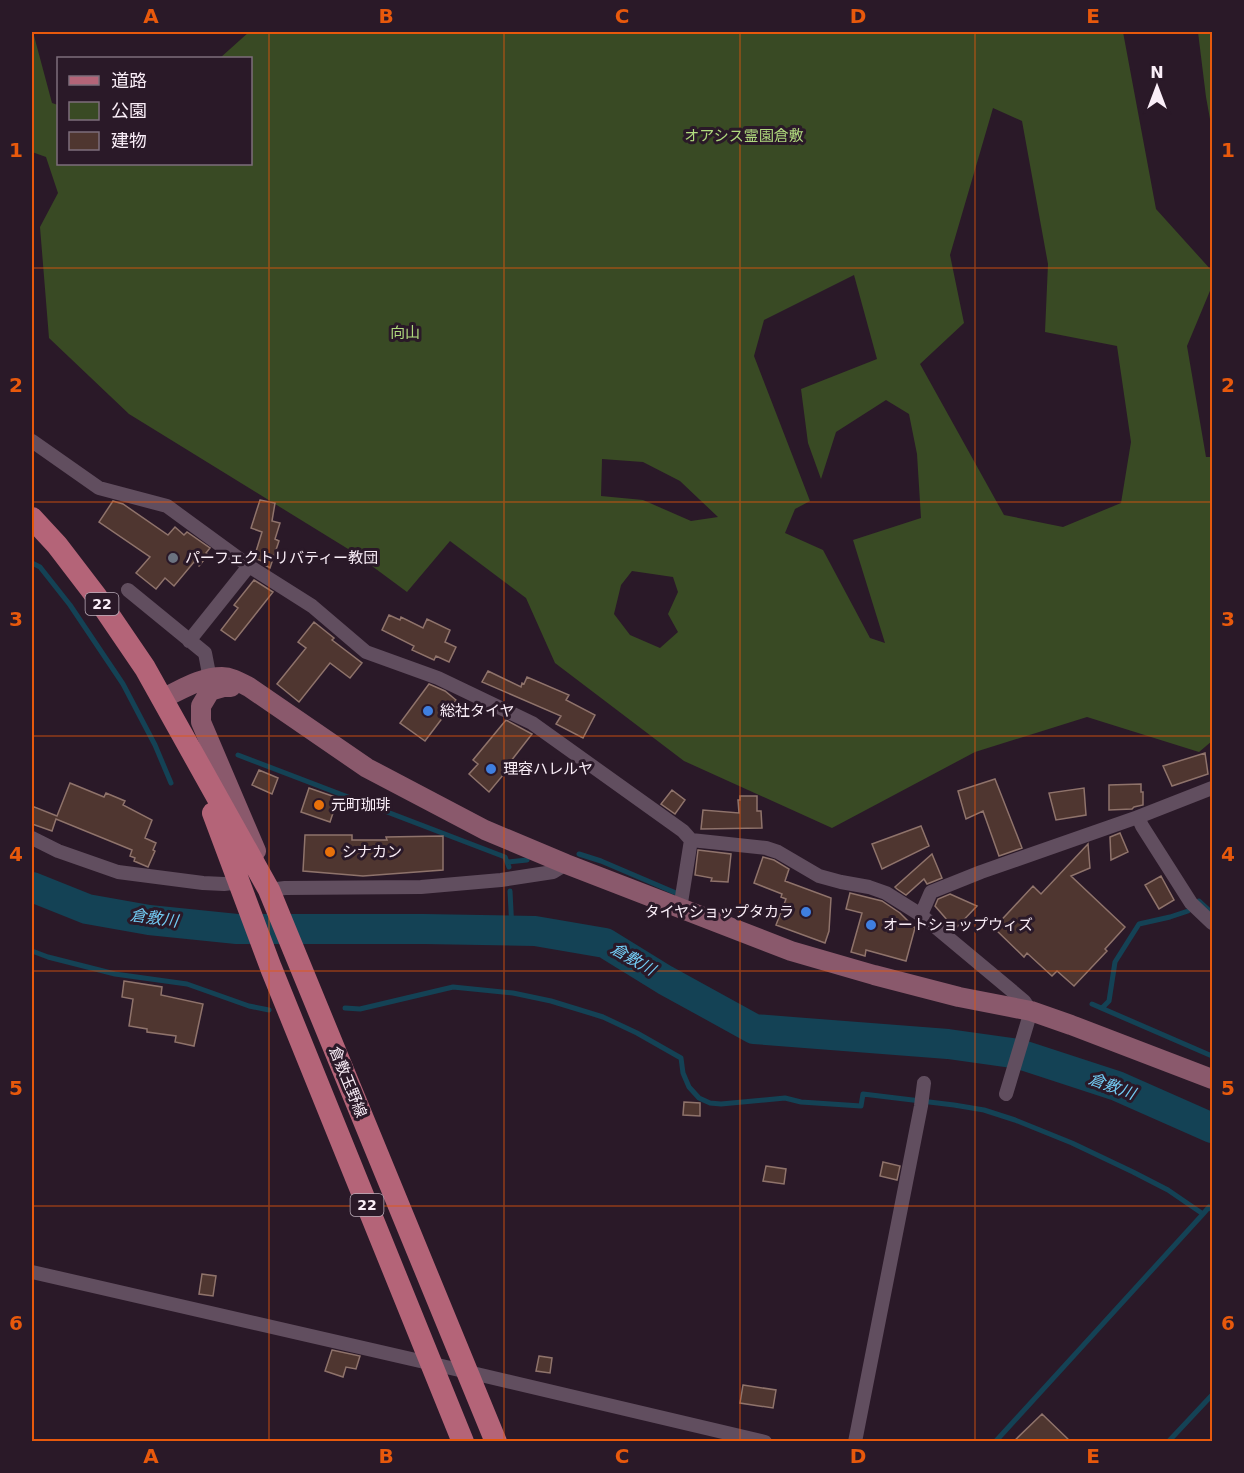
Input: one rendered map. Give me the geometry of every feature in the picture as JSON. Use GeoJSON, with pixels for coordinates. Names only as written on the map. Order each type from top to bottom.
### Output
{"type":"FeatureCollection","features":[{"type":"Feature","properties":{"kind":"main road","name":"倉敷玉野線"},"geometry":{"type":"LineString","coordinates":[[32,518],[57,545],[96,596],[145,668],[269,890],[496,1442]]}},
{"type":"Feature","properties":{"kind":"main road","name":"倉敷玉野線"},"geometry":{"type":"LineString","coordinates":[[182,731],[271,968],[463,1442]]}},
{"type":"Feature","properties":{"kind":"street"},"geometry":{"type":"LineString","coordinates":[[32,441],[99,488],[167,506],[249,566],[312,606],[366,652],[438,678],[532,723],[683,831],[691,840],[766,848],[778,852],[819,876],[886,893],[921,915],[1024,1001],[1029,1018],[1007,1092]]}},
{"type":"Feature","properties":{"kind":"street"},"geometry":{"type":"LineString","coordinates":[[189,641],[249,566]]}},
{"type":"Feature","properties":{"kind":"street"},"geometry":{"type":"LineString","coordinates":[[128,591],[205,653],[210,679]]}},
{"type":"Feature","properties":{"kind":"street"},"geometry":{"type":"LineString","coordinates":[[163,698],[200,681],[223,677],[236,680],[367,768],[485,830],[566,864],[791,951],[1029,1018],[1071,1024],[1211,1070]]}},
{"type":"Feature","properties":{"kind":"street"},"geometry":{"type":"LineString","coordinates":[[249,687],[224,687],[210,691],[201,706],[201,722],[251,837],[269,890],[421,887],[553,872],[566,864]]}},
{"type":"Feature","properties":{"kind":"street"},"geometry":{"type":"LineString","coordinates":[[921,915],[931,892],[1212,788]]}},
{"type":"Feature","properties":{"kind":"street"},"geometry":{"type":"LineString","coordinates":[[1138,817],[1191,903],[1212,922]]}},
{"type":"Feature","properties":{"kind":"street"},"geometry":{"type":"LineString","coordinates":[[32,838],[118,872],[242,888]]}},
{"type":"Feature","properties":{"kind":"street"},"geometry":{"type":"LineString","coordinates":[[680,909],[691,840]]}},
{"type":"Feature","properties":{"kind":"street"},"geometry":{"type":"LineString","coordinates":[[855,1442],[922,1095]]}},
{"type":"Feature","properties":{"kind":"street"},"geometry":{"type":"LineString","coordinates":[[32,1272],[765,1442]]}},
{"type":"Feature","properties":{"kind":"green space","name":"向山"},"geometry":{"type":"Polygon","coordinates":[[[32,32],[52,103],[57,105],[57,165],[252,165],[252,57],[221,57],[249,32],[1123,32],[1156,209],[1212,271],[1212,286],[1187,346],[1206,457],[1212,457],[1212,741],[1199,752],[1087,717],[975,752],[832,828],[684,761],[555,663],[526,598],[450,541],[407,592],[353,552],[129,414],[49,338],[40,227],[58,193],[46,157],[32,152],[32,32]],[[993,108],[950,255],[964,323],[920,364],[1004,515],[1063,527],[1121,503],[1131,442],[1117,346],[1045,332],[1048,264],[1022,121],[993,108]],[[854,275],[764,320],[754,356],[810,501],[795,509],[785,533],[823,550],[870,638],[885,643],[853,540],[921,518],[917,454],[909,414],[886,400],[836,432],[821,479],[808,443],[801,389],[877,359],[854,275]],[[602,459],[601,496],[643,500],[691,521],[718,517],[680,481],[643,462],[602,459]],[[632,571],[621,585],[614,614],[630,635],[660,648],[678,632],[668,614],[678,592],[673,577],[632,571]]]}},
{"type":"Feature","properties":{"kind":"green space"},"geometry":{"type":"Polygon","coordinates":[[[1198,32],[1212,32],[1212,130],[1206,97],[1198,32]]]}},
{"type":"Feature","properties":{"kind":"building"},"geometry":{"type":"Polygon","coordinates":[[[260,500],[275,503],[272,521],[280,523],[275,539],[279,541],[270,568],[265,565],[267,563],[254,558],[262,532],[251,528],[260,500]]]}},
{"type":"Feature","properties":{"kind":"building"},"geometry":{"type":"Polygon","coordinates":[[[113,501],[123,504],[168,535],[175,527],[184,535],[187,532],[210,548],[206,553],[208,555],[199,566],[194,562],[174,586],[165,578],[156,589],[136,573],[150,557],[99,522],[113,501]]]}},
{"type":"Feature","properties":{"kind":"building"},"geometry":{"type":"Polygon","coordinates":[[[254,580],[273,592],[235,640],[221,630],[238,608],[234,605],[254,580]]]}},
{"type":"Feature","properties":{"kind":"building"},"geometry":{"type":"Polygon","coordinates":[[[389,615],[400,620],[401,617],[423,628],[427,619],[450,630],[445,642],[456,647],[449,662],[436,656],[434,660],[412,650],[414,646],[382,630],[389,615]]]}},
{"type":"Feature","properties":{"kind":"building"},"geometry":{"type":"Polygon","coordinates":[[[314,622],[334,638],[332,640],[362,663],[350,678],[330,663],[299,702],[277,684],[306,648],[298,642],[314,622]]]}},
{"type":"Feature","properties":{"kind":"building"},"geometry":{"type":"Polygon","coordinates":[[[488,671],[521,687],[527,677],[569,695],[566,700],[595,715],[583,738],[556,724],[561,716],[482,682],[488,671]]]}},
{"type":"Feature","properties":{"kind":"building","name":"総社タイヤ"},"geometry":{"type":"Polygon","coordinates":[[[429,684],[445,691],[456,700],[425,741],[400,723],[429,684]]]}},
{"type":"Feature","properties":{"kind":"building"},"geometry":{"type":"Polygon","coordinates":[[[506,720],[532,734],[511,761],[513,763],[489,792],[469,774],[478,764],[473,760],[506,720]]]}},
{"type":"Feature","properties":{"kind":"building"},"geometry":{"type":"Polygon","coordinates":[[[1205,753],[1208,774],[1172,786],[1163,766],[1205,753]]]}},
{"type":"Feature","properties":{"kind":"building"},"geometry":{"type":"Polygon","coordinates":[[[259,770],[278,778],[272,794],[252,785],[259,770]]]}},
{"type":"Feature","properties":{"kind":"building"},"geometry":{"type":"Polygon","coordinates":[[[995,779],[1022,848],[999,856],[983,811],[966,819],[958,791],[995,779]]]}},
{"type":"Feature","properties":{"kind":"building"},"geometry":{"type":"Polygon","coordinates":[[[70,783],[104,797],[106,793],[125,801],[123,805],[152,820],[145,838],[156,843],[148,867],[134,861],[135,858],[130,856],[132,850],[56,819],[52,831],[32,824],[32,806],[57,816],[70,783]]]}},
{"type":"Feature","properties":{"kind":"building"},"geometry":{"type":"Polygon","coordinates":[[[1141,784],[1143,805],[1132,809],[1109,810],[1109,785],[1141,784]]]}},
{"type":"Feature","properties":{"kind":"building","name":"元町珈琲"},"geometry":{"type":"Polygon","coordinates":[[[309,788],[338,798],[330,822],[301,812],[309,788]]]}},
{"type":"Feature","properties":{"kind":"building"},"geometry":{"type":"Polygon","coordinates":[[[1084,788],[1086,815],[1056,820],[1049,793],[1084,788]]]}},
{"type":"Feature","properties":{"kind":"building"},"geometry":{"type":"Polygon","coordinates":[[[672,790],[685,800],[675,814],[661,804],[672,790]]]}},
{"type":"Feature","properties":{"kind":"building"},"geometry":{"type":"Polygon","coordinates":[[[740,796],[757,796],[757,811],[761,811],[762,828],[701,829],[703,810],[739,813],[740,796]]]}},
{"type":"Feature","properties":{"kind":"building"},"geometry":{"type":"Polygon","coordinates":[[[921,826],[929,846],[882,869],[872,844],[921,826]]]}},
{"type":"Feature","properties":{"kind":"building"},"geometry":{"type":"Polygon","coordinates":[[[1120,833],[1128,852],[1111,860],[1110,837],[1120,833]]]}},
{"type":"Feature","properties":{"kind":"building"},"geometry":{"type":"Polygon","coordinates":[[[305,835],[352,835],[352,840],[443,836],[443,870],[363,876],[303,871],[305,835]]]}},
{"type":"Feature","properties":{"kind":"building"},"geometry":{"type":"Polygon","coordinates":[[[1088,844],[1090,868],[1071,876],[1125,927],[1105,949],[1107,951],[1074,986],[1057,971],[1052,976],[1027,953],[1024,957],[994,928],[1033,886],[1041,894],[1088,844]]]}},
{"type":"Feature","properties":{"kind":"building"},"geometry":{"type":"Polygon","coordinates":[[[698,850],[731,854],[728,882],[711,881],[712,878],[695,875],[698,850]]]}},
{"type":"Feature","properties":{"kind":"building"},"geometry":{"type":"Polygon","coordinates":[[[932,854],[942,878],[927,884],[924,879],[906,895],[895,887],[932,854]]]}},
{"type":"Feature","properties":{"kind":"building","name":"タイヤショップタカラ"},"geometry":{"type":"Polygon","coordinates":[[[763,857],[774,860],[789,869],[785,881],[831,898],[829,931],[825,943],[776,925],[786,899],[781,897],[782,894],[754,883],[763,857]]]}},
{"type":"Feature","properties":{"kind":"building"},"geometry":{"type":"Polygon","coordinates":[[[1161,876],[1174,900],[1159,909],[1145,885],[1161,876]]]}},
{"type":"Feature","properties":{"kind":"building","name":"オートショップウィズ"},"geometry":{"type":"Polygon","coordinates":[[[850,893],[882,901],[900,913],[915,928],[906,961],[866,950],[865,956],[851,952],[862,913],[846,909],[850,893]]]}},
{"type":"Feature","properties":{"kind":"building"},"geometry":{"type":"Polygon","coordinates":[[[950,894],[977,906],[955,929],[935,906],[938,899],[950,894]]]}},
{"type":"Feature","properties":{"kind":"building"},"geometry":{"type":"Polygon","coordinates":[[[124,981],[162,987],[161,995],[203,1004],[194,1046],[175,1042],[176,1036],[147,1032],[147,1029],[129,1026],[133,999],[122,997],[124,981]]]}},
{"type":"Feature","properties":{"kind":"building"},"geometry":{"type":"Polygon","coordinates":[[[684,1102],[700,1103],[700,1116],[683,1115],[684,1102]]]}},
{"type":"Feature","properties":{"kind":"building"},"geometry":{"type":"Polygon","coordinates":[[[883,1162],[900,1166],[897,1180],[880,1176],[883,1162]]]}},
{"type":"Feature","properties":{"kind":"building"},"geometry":{"type":"Polygon","coordinates":[[[766,1166],[786,1169],[784,1184],[763,1181],[766,1166]]]}},
{"type":"Feature","properties":{"kind":"building"},"geometry":{"type":"Polygon","coordinates":[[[202,1274],[216,1276],[213,1296],[199,1294],[202,1274]]]}},
{"type":"Feature","properties":{"kind":"building"},"geometry":{"type":"Polygon","coordinates":[[[332,1350],[360,1356],[356,1369],[346,1367],[343,1377],[325,1371],[332,1350]]]}},
{"type":"Feature","properties":{"kind":"building"},"geometry":{"type":"Polygon","coordinates":[[[539,1356],[552,1358],[550,1373],[536,1371],[539,1356]]]}},
{"type":"Feature","properties":{"kind":"building"},"geometry":{"type":"Polygon","coordinates":[[[743,1385],[776,1390],[773,1408],[740,1403],[743,1385]]]}},
{"type":"Feature","properties":{"kind":"building"},"geometry":{"type":"Polygon","coordinates":[[[1042,1414],[1071,1442],[1013,1442],[1042,1414]]]}},
{"type":"Feature","properties":{"kind":"waterway"},"geometry":{"type":"LineString","coordinates":[[32,563],[40,567],[70,605],[123,684],[155,745],[171,783]]}},
{"type":"Feature","properties":{"kind":"waterway"},"geometry":{"type":"LineString","coordinates":[[238,755],[505,857],[509,867]]}},
{"type":"Feature","properties":{"kind":"waterway"},"geometry":{"type":"LineString","coordinates":[[579,854],[676,893]]}},
{"type":"Feature","properties":{"kind":"waterway"},"geometry":{"type":"LineString","coordinates":[[507,862],[527,860]]}},
{"type":"Feature","properties":{"kind":"waterway","name":"倉敷川"},"geometry":{"type":"LineString","coordinates":[[32,887],[87,909],[149,920],[237,929],[535,931],[605,943],[665,980],[754,1029],[948,1044],[1019,1054],[1117,1086],[1212,1128]]}},
{"type":"Feature","properties":{"kind":"waterway"},"geometry":{"type":"LineString","coordinates":[[510,891],[512,931]]}},
{"type":"Feature","properties":{"kind":"waterway"},"geometry":{"type":"LineString","coordinates":[[1198,903],[1199,901],[1212,913]]}},
{"type":"Feature","properties":{"kind":"waterway"},"geometry":{"type":"LineString","coordinates":[[1102,1008],[1109,1001],[1115,962],[1139,924],[1188,911]]}},
{"type":"Feature","properties":{"kind":"waterway"},"geometry":{"type":"LineString","coordinates":[[32,951],[115,974],[187,984],[249,1006],[269,1010]]}},
{"type":"Feature","properties":{"kind":"waterway"},"geometry":{"type":"LineString","coordinates":[[345,1008],[360,1009],[453,987],[513,993],[551,1001],[603,1017],[681,1058],[683,1073],[689,1087],[699,1098],[710,1103],[785,1098],[801,1102],[861,1106],[863,1094],[984,1110],[1072,1143],[1168,1190],[1203,1214],[1209,1207],[1212,1210]]}},
{"type":"Feature","properties":{"kind":"waterway"},"geometry":{"type":"LineString","coordinates":[[1092,1004],[1212,1056]]}},
{"type":"Feature","properties":{"kind":"waterway"},"geometry":{"type":"LineString","coordinates":[[995,1442],[1203,1214]]}},
{"type":"Feature","properties":{"kind":"waterway"},"geometry":{"type":"LineString","coordinates":[[1168,1442],[1212,1395]]}},
{"type":"Feature","properties":{"kind":"place","name":"パーフェクトリバティー教団"},"geometry":{"type":"Point","coordinates":[173,558]}},
{"type":"Feature","properties":{"kind":"place","name":"総社タイヤ"},"geometry":{"type":"Point","coordinates":[428,711]}},
{"type":"Feature","properties":{"kind":"place","name":"理容ハレルヤ"},"geometry":{"type":"Point","coordinates":[491,769]}},
{"type":"Feature","properties":{"kind":"place","name":"元町珈琲"},"geometry":{"type":"Point","coordinates":[319,805]}},
{"type":"Feature","properties":{"kind":"place","name":"シナカン"},"geometry":{"type":"Point","coordinates":[330,852]}},
{"type":"Feature","properties":{"kind":"place","name":"タイヤショップタカラ"},"geometry":{"type":"Point","coordinates":[806,912]}},
{"type":"Feature","properties":{"kind":"place","name":"オートショップウィズ"},"geometry":{"type":"Point","coordinates":[871,925]}},
{"type":"Feature","properties":{"kind":"park label","name":"オアシス霊園倉敷"},"geometry":{"type":"Point","coordinates":[744,136]}}]}
